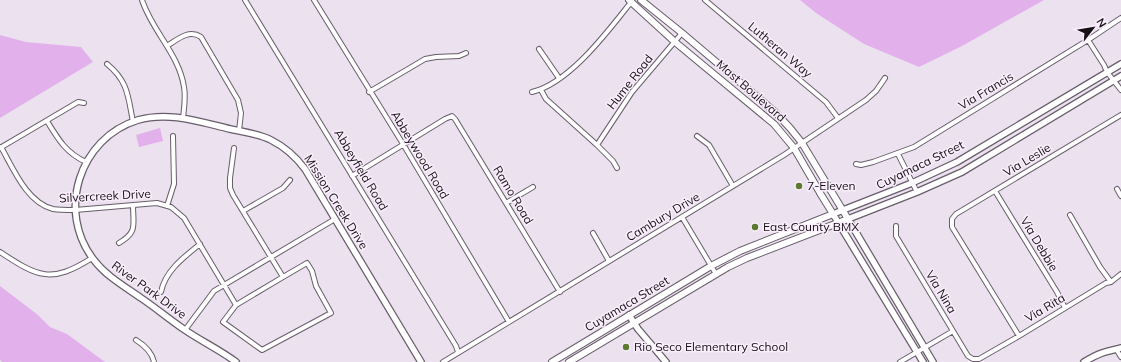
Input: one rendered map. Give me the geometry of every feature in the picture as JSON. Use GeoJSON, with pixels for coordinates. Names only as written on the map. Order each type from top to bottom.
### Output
{"type":"FeatureCollection","features":[{"type":"Feature","properties":{"kind":"main road","name":"Mast Boulevard"},"geometry":{"type":"LineString","coordinates":[[641,0],[775,112],[790,128],[802,143],[933,362]]}},
{"type":"Feature","properties":{"kind":"main road","name":"Mast Boulevard"},"geometry":{"type":"LineString","coordinates":[[631,1],[675,42],[774,124],[794,148],[923,362]]}},
{"type":"Feature","properties":{"kind":"main road","name":"Cuyamaca Street"},"geometry":{"type":"LineString","coordinates":[[552,362],[711,266],[740,251],[912,184],[957,162],[1121,64]]}},
{"type":"Feature","properties":{"kind":"main road","name":"Cuyamaca Street"},"geometry":{"type":"LineString","coordinates":[[569,362],[716,274],[747,258],[839,223],[962,172],[1121,76]]}},
{"type":"Feature","properties":{"kind":"main road","name":"River Park Drive"},"geometry":{"type":"LineString","coordinates":[[183,118],[148,118],[133,122],[116,131],[94,150],[86,162],[76,189],[75,210],[79,233],[92,258],[112,278],[185,330],[232,361]]}},
{"type":"Feature","properties":{"kind":"main road","name":"Mission Creek Drive"},"geometry":{"type":"LineString","coordinates":[[183,118],[263,136],[277,143],[290,153],[305,170],[421,362]]}},
{"type":"Feature","properties":{"kind":"main road"},"geometry":{"type":"LineString","coordinates":[[629,315],[666,362]]}},
{"type":"Feature","properties":{"kind":"main road"},"geometry":{"type":"LineString","coordinates":[[1084,362],[1101,352],[1118,349]]}},
{"type":"Feature","properties":{"kind":"street"},"geometry":{"type":"LineString","coordinates":[[142,0],[146,12],[177,64],[183,81],[185,100],[183,118]]}},
{"type":"Feature","properties":{"kind":"street","name":"Abbeyfield Road"},"geometry":{"type":"LineString","coordinates":[[245,0],[456,346],[458,352]]}},
{"type":"Feature","properties":{"kind":"street","name":"Abbeywood Road"},"geometry":{"type":"LineString","coordinates":[[314,0],[369,92],[403,144],[509,322]]}},
{"type":"Feature","properties":{"kind":"street","name":"Lutheran Way"},"geometry":{"type":"LineString","coordinates":[[705,0],[826,102],[838,118]]}},
{"type":"Feature","properties":{"kind":"street"},"geometry":{"type":"LineString","coordinates":[[532,92],[541,90],[584,59],[631,1]]}},
{"type":"Feature","properties":{"kind":"street","name":"Via Francis"},"geometry":{"type":"LineString","coordinates":[[856,164],[861,166],[914,147],[1088,40],[1121,18]]}},
{"type":"Feature","properties":{"kind":"street"},"geometry":{"type":"LineString","coordinates":[[167,46],[189,33],[196,34],[201,37],[238,100],[241,113],[239,131]]}},
{"type":"Feature","properties":{"kind":"street","name":"Hume Road"},"geometry":{"type":"LineString","coordinates":[[597,145],[632,92],[682,33]]}},
{"type":"Feature","properties":{"kind":"street"},"geometry":{"type":"LineString","coordinates":[[1088,40],[1107,72],[1121,90]]}},
{"type":"Feature","properties":{"kind":"street"},"geometry":{"type":"LineString","coordinates":[[539,48],[559,78]]}},
{"type":"Feature","properties":{"kind":"street"},"geometry":{"type":"LineString","coordinates":[[369,92],[425,58],[436,56],[459,56],[466,53]]}},
{"type":"Feature","properties":{"kind":"street"},"geometry":{"type":"LineString","coordinates":[[107,64],[117,72],[123,81],[127,92],[133,122]]}},
{"type":"Feature","properties":{"kind":"street","name":"Cambury Drive"},"geometry":{"type":"LineString","coordinates":[[443,362],[802,143],[866,100],[876,91],[885,78]]}},
{"type":"Feature","properties":{"kind":"street"},"geometry":{"type":"LineString","coordinates":[[541,90],[546,99],[597,145],[613,161],[617,168]]}},
{"type":"Feature","properties":{"kind":"street"},"geometry":{"type":"LineString","coordinates":[[0,148],[78,102],[84,104]]}},
{"type":"Feature","properties":{"kind":"street","name":"Via Leslie"},"geometry":{"type":"LineString","coordinates":[[1019,336],[952,227],[954,216],[1121,115]]}},
{"type":"Feature","properties":{"kind":"street","name":"Ramo Road"},"geometry":{"type":"LineString","coordinates":[[403,144],[452,116],[560,292]]}},
{"type":"Feature","properties":{"kind":"street"},"geometry":{"type":"LineString","coordinates":[[47,121],[62,145],[86,162]]}},
{"type":"Feature","properties":{"kind":"street"},"geometry":{"type":"LineString","coordinates":[[167,206],[174,184],[173,136]]}},
{"type":"Feature","properties":{"kind":"street"},"geometry":{"type":"LineString","coordinates":[[697,136],[709,145],[733,186]]}},
{"type":"Feature","properties":{"kind":"street"},"geometry":{"type":"LineString","coordinates":[[352,176],[403,144]]}},
{"type":"Feature","properties":{"kind":"street","name":"Silvercreek Drive"},"geometry":{"type":"LineString","coordinates":[[0,148],[27,191],[33,198],[49,208],[75,210],[157,203],[167,206],[181,215],[236,305]]}},
{"type":"Feature","properties":{"kind":"street"},"geometry":{"type":"LineString","coordinates":[[234,148],[230,188],[283,277]]}},
{"type":"Feature","properties":{"kind":"street"},"geometry":{"type":"LineString","coordinates":[[898,154],[916,192]]}},
{"type":"Feature","properties":{"kind":"street"},"geometry":{"type":"LineString","coordinates":[[243,211],[283,188],[290,180]]}},
{"type":"Feature","properties":{"kind":"street"},"geometry":{"type":"LineString","coordinates":[[506,203],[533,187]]}},
{"type":"Feature","properties":{"kind":"street"},"geometry":{"type":"LineString","coordinates":[[1117,189],[1121,196]]}},
{"type":"Feature","properties":{"kind":"street","name":"Via Debbie"},"geometry":{"type":"LineString","coordinates":[[995,191],[1054,287],[1065,308]]}},
{"type":"Feature","properties":{"kind":"street"},"geometry":{"type":"LineString","coordinates":[[119,244],[128,238],[132,233],[133,205]]}},
{"type":"Feature","properties":{"kind":"street"},"geometry":{"type":"LineString","coordinates":[[1070,214],[1100,267],[1111,282]]}},
{"type":"Feature","properties":{"kind":"street"},"geometry":{"type":"LineString","coordinates":[[682,217],[716,274]]}},
{"type":"Feature","properties":{"kind":"street"},"geometry":{"type":"LineString","coordinates":[[185,330],[214,291],[335,219]]}},
{"type":"Feature","properties":{"kind":"street","name":"Via Nina"},"geometry":{"type":"LineString","coordinates":[[896,226],[896,236],[968,356],[973,359],[979,359]]}},
{"type":"Feature","properties":{"kind":"street"},"geometry":{"type":"LineString","coordinates":[[592,233],[609,261]]}},
{"type":"Feature","properties":{"kind":"street"},"geometry":{"type":"LineString","coordinates":[[161,292],[162,285],[180,260],[200,244]]}},
{"type":"Feature","properties":{"kind":"street"},"geometry":{"type":"LineString","coordinates":[[0,252],[27,269],[37,273],[47,274],[66,272],[80,266],[92,258]]}},
{"type":"Feature","properties":{"kind":"street"},"geometry":{"type":"LineString","coordinates":[[307,263],[312,271],[316,286],[331,313],[262,350],[223,322],[236,305],[283,277],[307,263]]}},
{"type":"Feature","properties":{"kind":"street","name":"Via Rita"},"geometry":{"type":"LineString","coordinates":[[979,359],[1106,283],[1111,282],[1121,274]]}},
{"type":"Feature","properties":{"kind":"street"},"geometry":{"type":"LineString","coordinates":[[900,362],[953,330]]}},
{"type":"Feature","properties":{"kind":"street"},"geometry":{"type":"LineString","coordinates":[[136,340],[146,348],[154,362]]}},
{"type":"Feature","properties":{"kind":"street"},"geometry":{"type":"LineString","coordinates":[[1118,349],[1121,357]]}},
{"type":"Feature","properties":{"kind":"shaded area"},"geometry":{"type":"Polygon","coordinates":[[[800,0],[1044,0],[962,46],[919,67],[864,44],[816,13],[800,0]]]}},
{"type":"Feature","properties":{"kind":"shaded area"},"geometry":{"type":"Polygon","coordinates":[[[0,35],[26,42],[81,47],[93,62],[0,118],[0,35]]]}},
{"type":"Feature","properties":{"kind":"shaded area"},"geometry":{"type":"Polygon","coordinates":[[[160,128],[163,141],[139,147],[136,135],[160,128]]]}},
{"type":"Feature","properties":{"kind":"shaded area"},"geometry":{"type":"Polygon","coordinates":[[[0,286],[38,315],[50,327],[67,334],[105,362],[2,362],[0,360],[0,286]]]}},
{"type":"Feature","properties":{"kind":"place","name":"7-Eleven"},"geometry":{"type":"Point","coordinates":[799,186]}},
{"type":"Feature","properties":{"kind":"place","name":"East County BMX"},"geometry":{"type":"Point","coordinates":[755,227]}},
{"type":"Feature","properties":{"kind":"place","name":"Rio Seco Elementary School"},"geometry":{"type":"Point","coordinates":[626,347]}}]}
